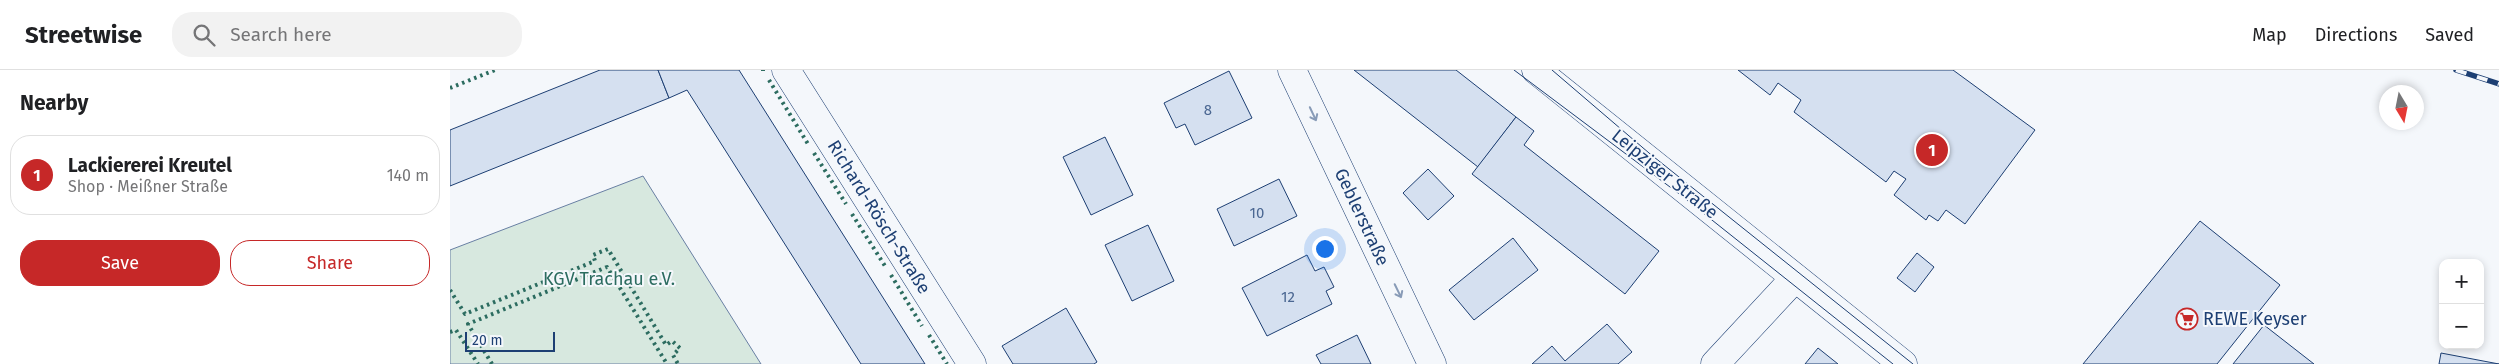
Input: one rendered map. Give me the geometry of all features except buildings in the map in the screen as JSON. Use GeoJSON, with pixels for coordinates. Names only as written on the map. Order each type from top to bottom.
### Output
{"type":"FeatureCollection","features":[{"type":"Feature","properties":{"kind":"street","name":"Richard-Rösch-Straße"},"geometry":{"type":"LineString","coordinates":[[786,70],[972,364]]}},
{"type":"Feature","properties":{"kind":"street","name":"Geblerstraße"},"geometry":{"type":"LineString","coordinates":[[1292,70],[1432,364]]}},
{"type":"Feature","properties":{"kind":"street","name":"Leipziger Straße"},"geometry":{"type":"LineString","coordinates":[[1536,70],[1903,364]]}},
{"type":"Feature","properties":{"kind":"street"},"geometry":{"type":"LineString","coordinates":[[1715,364],[1795,278]]}},
{"type":"Feature","properties":{"kind":"green space","name":"KGV Trachau e.V."},"geometry":{"type":"Polygon","coordinates":[[[643,176],[761,364],[450,364],[450,250],[643,176]]]}},
{"type":"Feature","properties":{"kind":"tram line"},"geometry":{"type":"LineString","coordinates":[[1514,70],[1678,193],[1893,364]]}},
{"type":"Feature","properties":{"kind":"tram line"},"geometry":{"type":"LineString","coordinates":[[1552,70],[1649,153],[1913,364]]}},
{"type":"Feature","properties":{"kind":"railway"},"geometry":{"type":"LineString","coordinates":[[2456,70],[2499,84]]}},
{"type":"Feature","properties":{"kind":"hedge"},"geometry":{"type":"LineString","coordinates":[[450,88],[495,70]]}},
{"type":"Feature","properties":{"kind":"hedge"},"geometry":{"type":"LineString","coordinates":[[769,80],[808,144]]}},
{"type":"Feature","properties":{"kind":"hedge"},"geometry":{"type":"LineString","coordinates":[[814,153],[846,204]]}},
{"type":"Feature","properties":{"kind":"hedge"},"geometry":{"type":"LineString","coordinates":[[852,214],[885,266]]}},
{"type":"Feature","properties":{"kind":"hedge"},"geometry":{"type":"LineString","coordinates":[[450,290],[465,314],[595,261],[593,255],[608,249],[666,345],[672,341],[680,348],[673,355],[678,364]]}},
{"type":"Feature","properties":{"kind":"hedge"},"geometry":{"type":"LineString","coordinates":[[492,364],[468,324],[607,267],[667,364]]}},
{"type":"Feature","properties":{"kind":"hedge"},"geometry":{"type":"LineString","coordinates":[[891,275],[922,326]]}},
{"type":"Feature","properties":{"kind":"hedge"},"geometry":{"type":"LineString","coordinates":[[450,332],[456,330],[478,364]]}},
{"type":"Feature","properties":{"kind":"hedge"},"geometry":{"type":"LineString","coordinates":[[929,335],[947,364]]}},
{"type":"Feature","properties":{"kind":"place","name":"Lackiererei Kreutel"},"geometry":{"type":"Point","coordinates":[1932,150]}},
{"type":"Feature","properties":{"kind":"place","name":"REWE Keyser"},"geometry":{"type":"Point","coordinates":[2187,319]}}]}
